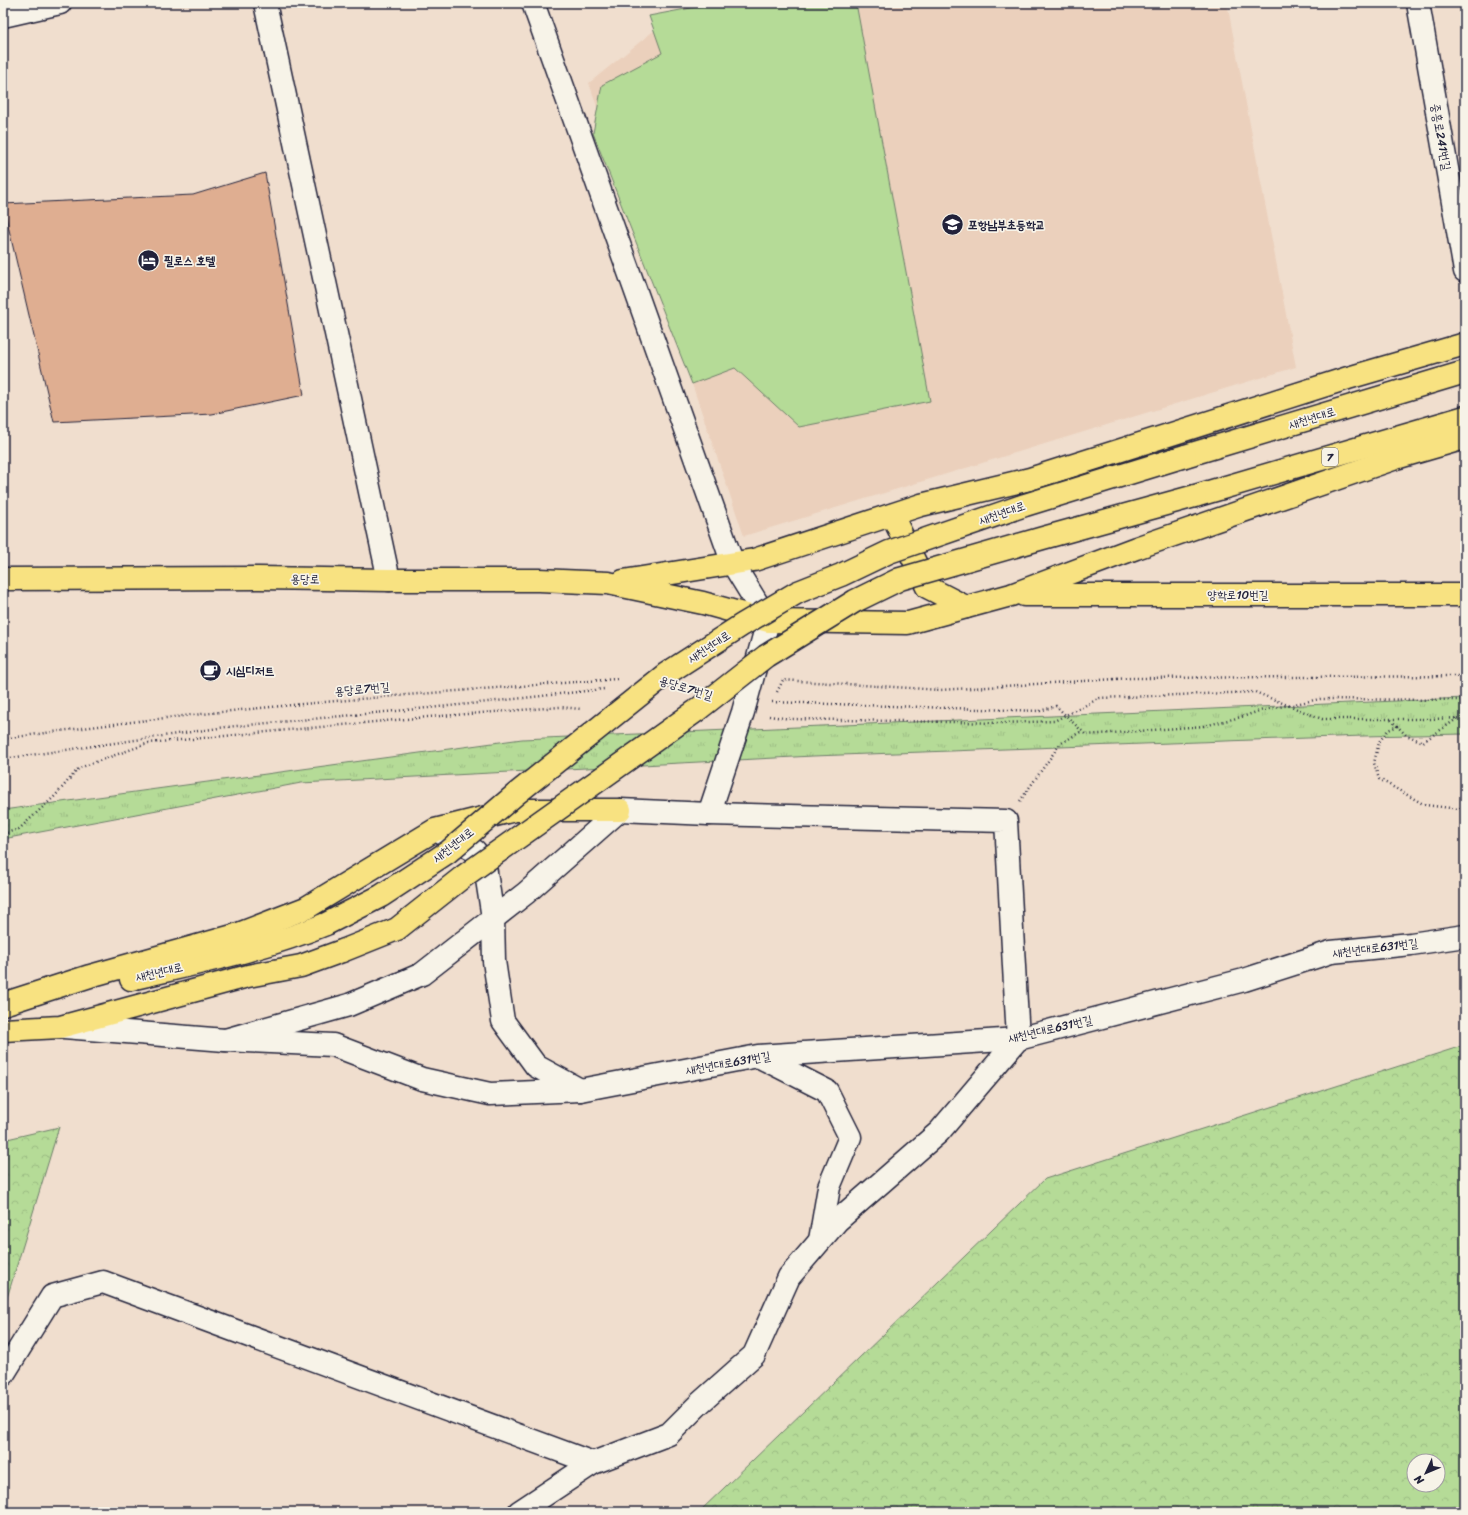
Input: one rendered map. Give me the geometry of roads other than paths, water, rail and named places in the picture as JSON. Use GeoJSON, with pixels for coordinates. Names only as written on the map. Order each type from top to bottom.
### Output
{"type":"FeatureCollection","features":[{"type":"Feature","properties":{"kind":"main road"},"geometry":{"type":"LineString","coordinates":[[608,583],[754,560],[922,505],[1030,479],[1348,378],[1465,344]]}},
{"type":"Feature","properties":{"kind":"main road","name":"새천년대로"},"geometry":{"type":"LineString","coordinates":[[3,1005],[94,988],[242,953],[293,938],[326,924],[381,896],[448,852],[516,794],[666,674],[742,625],[798,592],[841,575],[889,552],[1025,505],[1465,372]]}},
{"type":"Feature","properties":{"kind":"main road","name":"7"},"geometry":{"type":"LineString","coordinates":[[60,1027],[248,976],[301,966],[397,929],[464,876],[696,711],[766,656],[855,602],[900,579],[1195,496],[1465,417]]}},
{"type":"Feature","properties":{"kind":"main road"},"geometry":{"type":"LineString","coordinates":[[608,583],[703,603],[768,621],[908,623],[1011,595],[1143,545],[1396,458],[1465,438]]}},
{"type":"Feature","properties":{"kind":"main road"},"geometry":{"type":"LineString","coordinates":[[892,515],[927,587],[966,607]]}},
{"type":"Feature","properties":{"kind":"main road","name":"용당로"},"geometry":{"type":"LineString","coordinates":[[3,579],[259,578],[539,580],[608,583]]}},
{"type":"Feature","properties":{"kind":"main road","name":"양학로10번길"},"geometry":{"type":"LineString","coordinates":[[1011,595],[1465,595]]}},
{"type":"Feature","properties":{"kind":"main road"},"geometry":{"type":"LineString","coordinates":[[3,1005],[90,976],[236,935],[306,908],[435,830],[515,810],[620,810]]}},
{"type":"Feature","properties":{"kind":"main road"},"geometry":{"type":"LineString","coordinates":[[3,1030],[60,1027]]}},
{"type":"Feature","properties":{"kind":"street"},"geometry":{"type":"LineString","coordinates":[[3,16],[60,3]]}},
{"type":"Feature","properties":{"kind":"street"},"geometry":{"type":"LineString","coordinates":[[265,3],[389,580]]}},
{"type":"Feature","properties":{"kind":"street"},"geometry":{"type":"LineString","coordinates":[[533,3],[733,564],[768,621],[744,712],[709,814]]}},
{"type":"Feature","properties":{"kind":"street","name":"중흥로241번길"},"geometry":{"type":"LineString","coordinates":[[1418,3],[1465,271]]}},
{"type":"Feature","properties":{"kind":"street"},"geometry":{"type":"LineString","coordinates":[[225,1040],[349,1005],[422,974],[526,893],[620,810],[709,814],[1006,821],[1018,1039],[939,1132],[837,1221],[789,1277],[754,1355],[700,1403],[669,1434],[593,1463],[519,1512]]}},
{"type":"Feature","properties":{"kind":"street"},"geometry":{"type":"LineString","coordinates":[[435,830],[475,851],[485,866],[493,918],[494,961],[503,1021],[536,1066],[580,1090]]}},
{"type":"Feature","properties":{"kind":"street","name":"새천년대로631번길"},"geometry":{"type":"LineString","coordinates":[[60,1027],[225,1040],[333,1045],[422,1079],[490,1094],[580,1090],[758,1056],[1018,1039],[1244,980],[1331,952],[1411,944],[1465,936]]}},
{"type":"Feature","properties":{"kind":"street"},"geometry":{"type":"LineString","coordinates":[[758,1056],[827,1091],[850,1137],[829,1187],[820,1240]]}},
{"type":"Feature","properties":{"kind":"street"},"geometry":{"type":"LineString","coordinates":[[3,1374],[52,1296],[103,1282],[593,1463]]}},
{"type":"Feature","properties":{"kind":"place","name":"포항남부초등학교"},"geometry":{"type":"Point","coordinates":[953,225]}},
{"type":"Feature","properties":{"kind":"place","name":"필로스 호텔"},"geometry":{"type":"Point","coordinates":[148,261]}},
{"type":"Feature","properties":{"kind":"place","name":"시심디저트"},"geometry":{"type":"Point","coordinates":[210,671]}}]}
